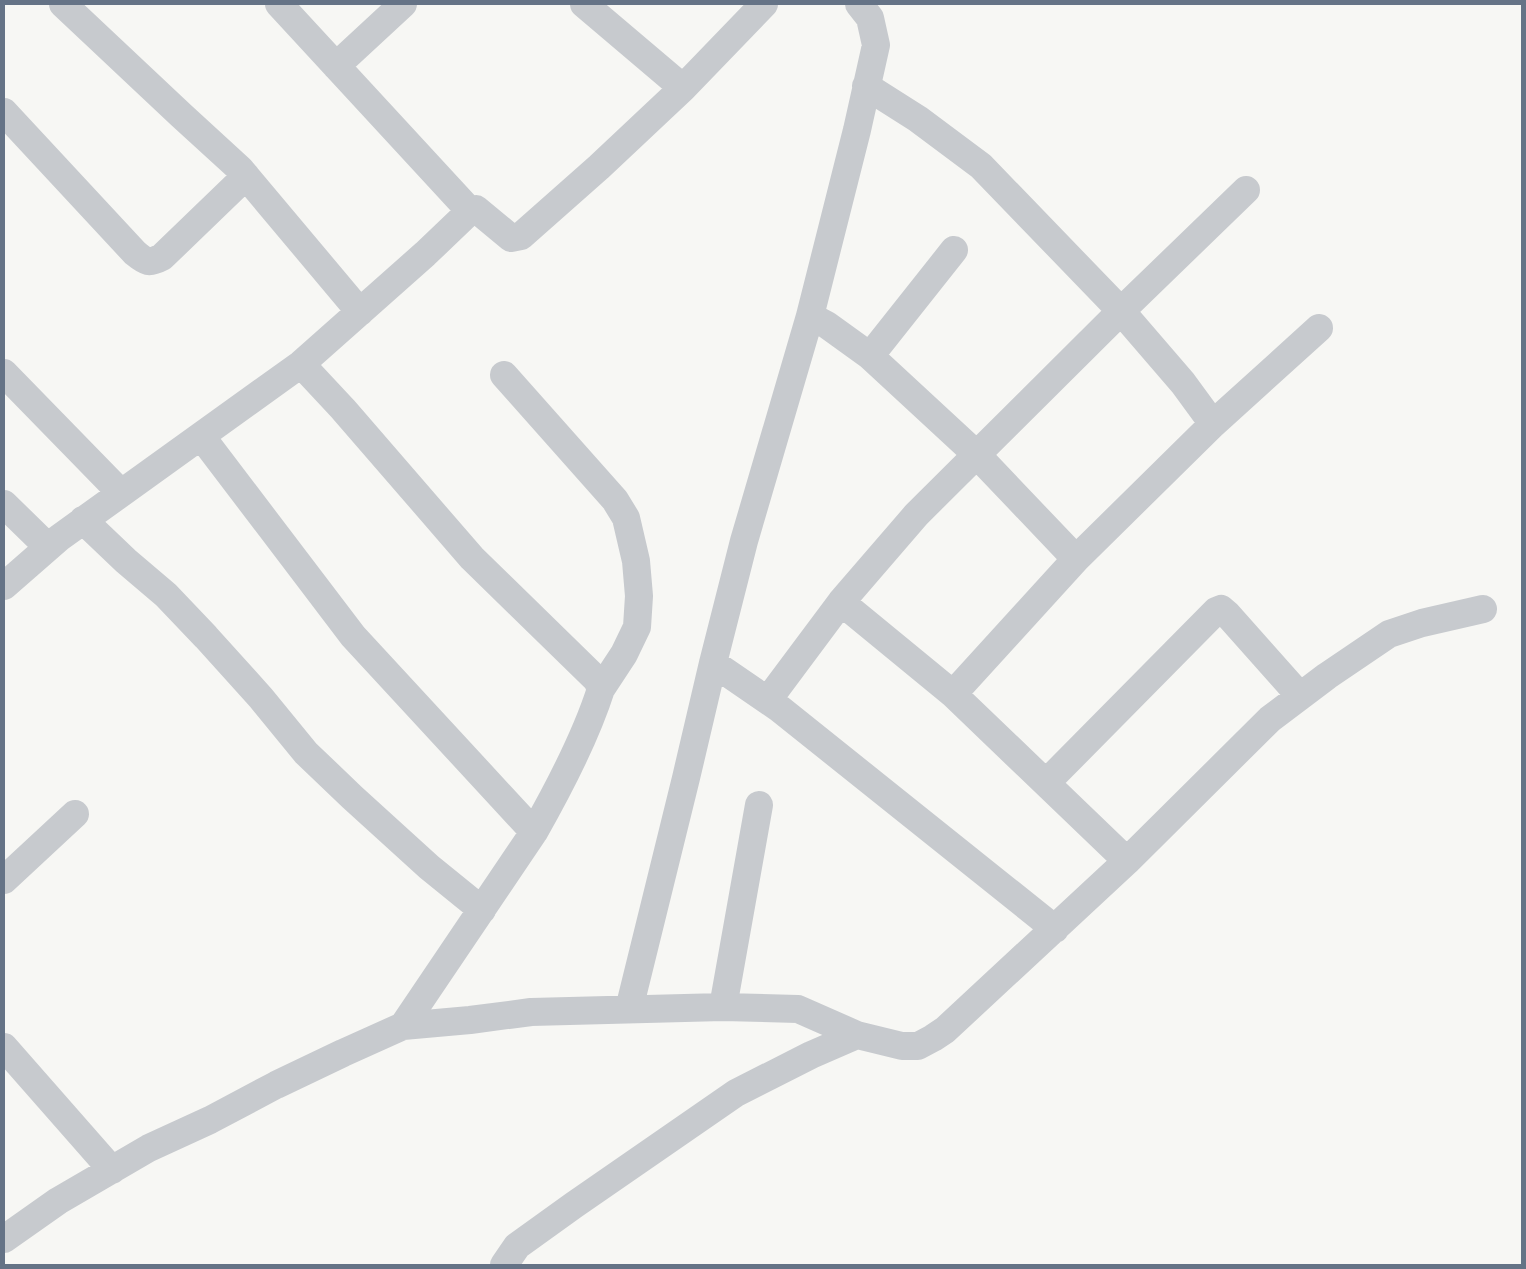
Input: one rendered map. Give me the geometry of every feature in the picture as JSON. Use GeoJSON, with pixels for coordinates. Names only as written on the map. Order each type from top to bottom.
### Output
{"type":"FeatureCollection","features":[{"type":"Feature","properties":{"kind":"street"},"geometry":{"type":"LineString","coordinates":[[63,4],[240,169],[360,312]]}},
{"type":"Feature","properties":{"kind":"street"},"geometry":{"type":"LineString","coordinates":[[279,4],[470,211]]}},
{"type":"Feature","properties":{"kind":"street"},"geometry":{"type":"LineString","coordinates":[[336,66],[403,4]]}},
{"type":"Feature","properties":{"kind":"street"},"geometry":{"type":"LineString","coordinates":[[584,4],[683,88]]}},
{"type":"Feature","properties":{"kind":"street"},"geometry":{"type":"LineString","coordinates":[[4,586],[48,547],[83,520],[301,364],[425,254],[470,211],[476,209],[511,238],[521,236],[599,167],[683,88],[764,4]]}},
{"type":"Feature","properties":{"kind":"street"},"geometry":{"type":"LineString","coordinates":[[629,1009],[744,541],[810,316],[857,130],[876,45],[870,18],[859,4]]}},
{"type":"Feature","properties":{"kind":"street"},"geometry":{"type":"LineString","coordinates":[[866,86],[918,119],[981,166],[1121,311],[1183,383],[1213,424]]}},
{"type":"Feature","properties":{"kind":"street"},"geometry":{"type":"LineString","coordinates":[[7,122],[145,261],[154,262],[162,257],[246,176]]}},
{"type":"Feature","properties":{"kind":"street"},"geometry":{"type":"LineString","coordinates":[[768,700],[841,602],[916,515],[1121,311],[1246,190]]}},
{"type":"Feature","properties":{"kind":"street"},"geometry":{"type":"LineString","coordinates":[[870,356],[954,250]]}},
{"type":"Feature","properties":{"kind":"street"},"geometry":{"type":"LineString","coordinates":[[810,316],[827,325],[870,356],[976,454],[1076,559]]}},
{"type":"Feature","properties":{"kind":"street"},"geometry":{"type":"LineString","coordinates":[[953,694],[1076,559],[1213,424],[1319,328]]}},
{"type":"Feature","properties":{"kind":"street"},"geometry":{"type":"LineString","coordinates":[[301,364],[343,409],[472,558],[597,680],[601,688]]}},
{"type":"Feature","properties":{"kind":"street"},"geometry":{"type":"LineString","coordinates":[[4,373],[121,493]]}},
{"type":"Feature","properties":{"kind":"street"},"geometry":{"type":"LineString","coordinates":[[403,1026],[534,832],[550,804],[593,713],[601,688],[624,654],[636,627],[639,596],[636,560],[626,518],[615,500],[504,375]]}},
{"type":"Feature","properties":{"kind":"street"},"geometry":{"type":"LineString","coordinates":[[201,436],[353,636],[534,832]]}},
{"type":"Feature","properties":{"kind":"street"},"geometry":{"type":"LineString","coordinates":[[4,504],[48,547]]}},
{"type":"Feature","properties":{"kind":"street"},"geometry":{"type":"LineString","coordinates":[[83,520],[126,561],[166,595],[261,698],[306,753],[429,867],[482,910]]}},
{"type":"Feature","properties":{"kind":"street"},"geometry":{"type":"LineString","coordinates":[[841,602],[953,694],[1127,861]]}},
{"type":"Feature","properties":{"kind":"street"},"geometry":{"type":"LineString","coordinates":[[1046,783],[1216,611],[1221,609],[1300,696]]}},
{"type":"Feature","properties":{"kind":"street"},"geometry":{"type":"LineString","coordinates":[[4,1239],[58,1201],[149,1148],[210,1120],[276,1085],[403,1026],[531,1012],[723,1007],[798,1009],[857,1035],[902,1046],[918,1046],[945,1030],[1054,929],[1127,861],[1270,719],[1327,676],[1389,634],[1422,623],[1483,609]]}},
{"type":"Feature","properties":{"kind":"street"},"geometry":{"type":"LineString","coordinates":[[713,663],[768,700],[1054,929]]}},
{"type":"Feature","properties":{"kind":"street"},"geometry":{"type":"LineString","coordinates":[[723,1007],[759,805]]}},
{"type":"Feature","properties":{"kind":"street"},"geometry":{"type":"LineString","coordinates":[[4,880],[76,814]]}},
{"type":"Feature","properties":{"kind":"street"},"geometry":{"type":"LineString","coordinates":[[504,1265],[517,1246],[736,1093],[811,1055],[857,1035]]}},
{"type":"Feature","properties":{"kind":"street"},"geometry":{"type":"LineString","coordinates":[[4,1047],[112,1170]]}}]}
